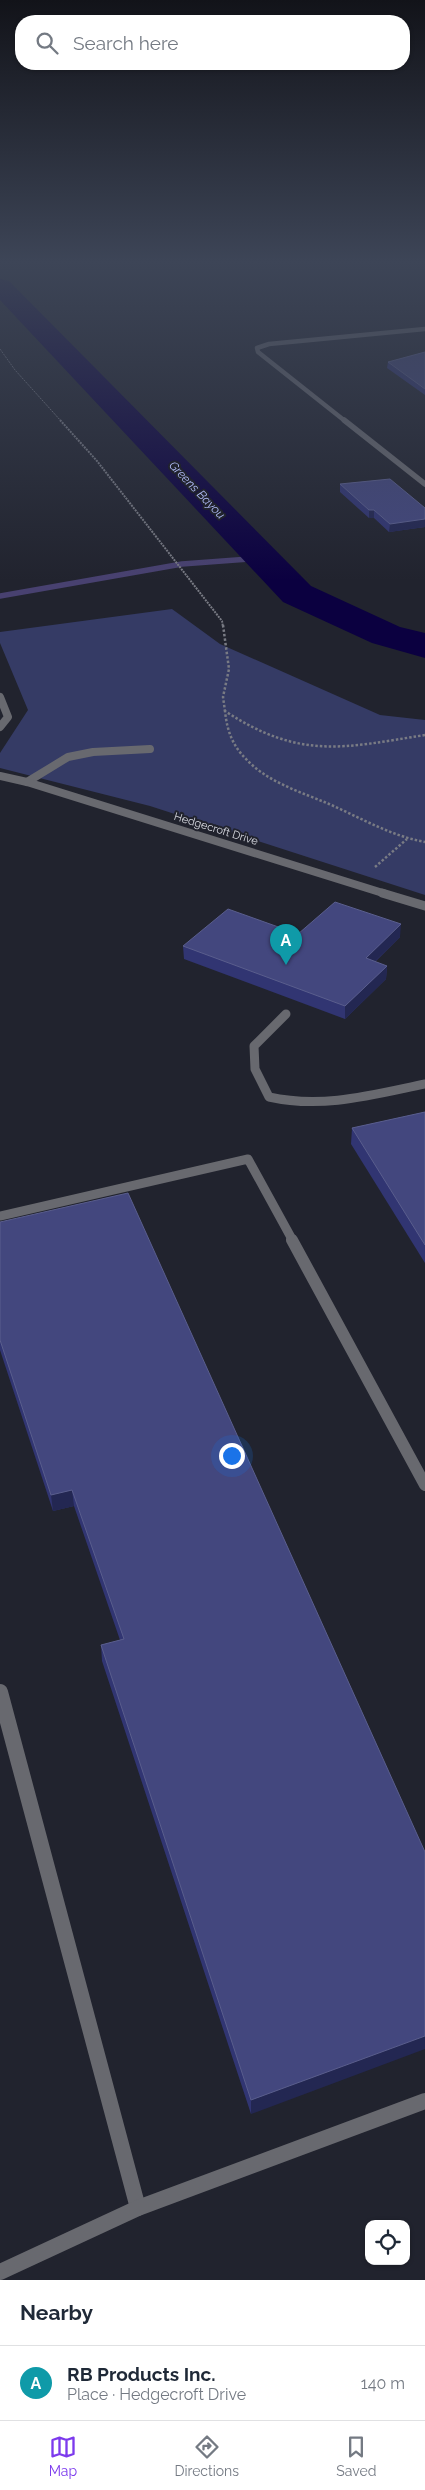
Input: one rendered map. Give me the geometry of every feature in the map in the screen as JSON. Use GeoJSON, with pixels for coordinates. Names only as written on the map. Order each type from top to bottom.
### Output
{"type":"FeatureCollection","features":[{"type":"Feature","properties":{"kind":"street"},"geometry":{"type":"LineString","coordinates":[[279,368],[425,484]]}},
{"type":"Feature","properties":{"kind":"street"},"geometry":{"type":"LineString","coordinates":[[0,697],[8,717],[0,727]]}},
{"type":"Feature","properties":{"kind":"street"},"geometry":{"type":"LineString","coordinates":[[27,782],[68,757],[93,752],[150,749]]}},
{"type":"Feature","properties":{"kind":"street","name":"Hedgecroft Drive"},"geometry":{"type":"LineString","coordinates":[[0,776],[27,782],[425,906]]}},
{"type":"Feature","properties":{"kind":"street"},"geometry":{"type":"LineString","coordinates":[[286,1014],[254,1046],[255,1069],[269,1097],[290,1103],[318,1104],[425,1084]]}},
{"type":"Feature","properties":{"kind":"street"},"geometry":{"type":"LineString","coordinates":[[0,1216],[248,1159],[425,1486]]}},
{"type":"Feature","properties":{"kind":"street"},"geometry":{"type":"LineString","coordinates":[[0,1691],[138,2208]]}},
{"type":"Feature","properties":{"kind":"street"},"geometry":{"type":"LineString","coordinates":[[0,2272],[138,2208],[425,2101]]}},
{"type":"Feature","properties":{"kind":"path"},"geometry":{"type":"LineString","coordinates":[[14,368],[98,461],[222,621],[229,669],[223,697],[225,726],[232,743],[248,761],[270,778],[407,839],[425,842]]}},
{"type":"Feature","properties":{"kind":"path"},"geometry":{"type":"LineString","coordinates":[[225,711],[266,736],[295,743],[362,746],[425,735]]}},
{"type":"Feature","properties":{"kind":"path"},"geometry":{"type":"LineString","coordinates":[[371,871],[407,839]]}},
{"type":"Feature","properties":{"kind":"shaded area"},"geometry":{"type":"Polygon","coordinates":[[[172,609],[220,644],[380,715],[425,720],[425,895],[150,806],[0,768],[0,753],[28,710],[0,643],[0,632],[172,609]]]}},
{"type":"Feature","properties":{"kind":"building"},"geometry":{"type":"Polygon","coordinates":[[[397,368],[425,368],[425,389],[397,368]]]}},
{"type":"Feature","properties":{"kind":"building"},"geometry":{"type":"Polygon","coordinates":[[[390,479],[425,508],[425,519],[390,524],[374,510],[369,510],[340,484],[390,479]]]}},
{"type":"Feature","properties":{"kind":"building"},"geometry":{"type":"Polygon","coordinates":[[[335,902],[401,924],[366,958],[387,966],[345,1006],[183,946],[228,909],[298,934],[335,902]]]}},
{"type":"Feature","properties":{"kind":"building"},"geometry":{"type":"Polygon","coordinates":[[[425,1112],[425,1245],[352,1128],[425,1112]]]}},
{"type":"Feature","properties":{"kind":"building"},"geometry":{"type":"Polygon","coordinates":[[[128,1193],[425,1852],[425,2036],[251,2100],[101,1645],[124,1639],[72,1490],[51,1495],[0,1340],[0,1222],[128,1193]]]}},
{"type":"Feature","properties":{"kind":"waterway","name":"Greens Bayou"},"geometry":{"type":"LineString","coordinates":[[79,368],[297,594],[386,635],[425,646]]}},
{"type":"Feature","properties":{"kind":"waterway"},"geometry":{"type":"LineString","coordinates":[[0,596],[182,564],[262,558]]}},
{"type":"Feature","properties":{"kind":"place","name":"RB Products Inc."},"geometry":{"type":"Point","coordinates":[286,965]}}]}
